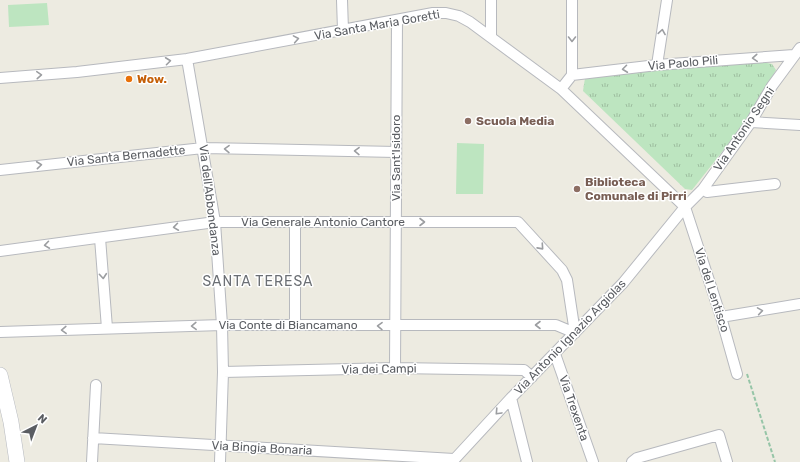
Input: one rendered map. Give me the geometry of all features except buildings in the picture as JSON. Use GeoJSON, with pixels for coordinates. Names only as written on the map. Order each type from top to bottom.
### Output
{"type":"FeatureCollection","features":[{"type":"Feature","properties":{"kind":"street"},"geometry":{"type":"LineString","coordinates":[[342,0],[343,30]]}},
{"type":"Feature","properties":{"kind":"street"},"geometry":{"type":"LineString","coordinates":[[491,0],[491,37]]}},
{"type":"Feature","properties":{"kind":"street"},"geometry":{"type":"LineString","coordinates":[[561,89],[572,75],[572,0]]}},
{"type":"Feature","properties":{"kind":"street"},"geometry":{"type":"LineString","coordinates":[[657,64],[667,0]]}},
{"type":"Feature","properties":{"kind":"street","name":"Via Santa Maria Goretti"},"geometry":{"type":"LineString","coordinates":[[0,78],[77,72],[187,59],[397,20],[446,13],[459,16],[491,37],[561,89],[685,208]]}},
{"type":"Feature","properties":{"kind":"street","name":"Via Sant'Isidoro"},"geometry":{"type":"LineString","coordinates":[[395,368],[397,20]]}},
{"type":"Feature","properties":{"kind":"street","name":"Via Paolo Pili"},"geometry":{"type":"LineString","coordinates":[[572,75],[657,64],[797,51]]}},
{"type":"Feature","properties":{"kind":"street","name":"Via Antonio Segni"},"geometry":{"type":"LineString","coordinates":[[685,208],[703,189],[751,122],[797,51]]}},
{"type":"Feature","properties":{"kind":"street","name":"Via dell'Abbondanza"},"geometry":{"type":"LineString","coordinates":[[187,59],[215,222],[222,325],[223,372],[220,462]]}},
{"type":"Feature","properties":{"kind":"street"},"geometry":{"type":"LineString","coordinates":[[751,122],[800,125]]}},
{"type":"Feature","properties":{"kind":"street","name":"Via Santa Bernadette"},"geometry":{"type":"LineString","coordinates":[[0,170],[203,148],[396,152]]}},
{"type":"Feature","properties":{"kind":"street"},"geometry":{"type":"LineString","coordinates":[[703,189],[707,192],[775,184]]}},
{"type":"Feature","properties":{"kind":"street","name":"Via del Lentisco"},"geometry":{"type":"LineString","coordinates":[[685,208],[721,317],[737,374]]}},
{"type":"Feature","properties":{"kind":"street","name":"Via Antonio Ignazio Argiolas"},"geometry":{"type":"LineString","coordinates":[[453,461],[511,398],[623,283],[685,208]]}},
{"type":"Feature","properties":{"kind":"street","name":"Via Generale Antonio Cantore"},"geometry":{"type":"LineString","coordinates":[[0,251],[215,222],[518,222],[562,270],[567,280],[575,333]]}},
{"type":"Feature","properties":{"kind":"street"},"geometry":{"type":"LineString","coordinates":[[295,222],[296,325]]}},
{"type":"Feature","properties":{"kind":"street"},"geometry":{"type":"LineString","coordinates":[[100,238],[107,328]]}},
{"type":"Feature","properties":{"kind":"street"},"geometry":{"type":"LineString","coordinates":[[721,317],[800,304]]}},
{"type":"Feature","properties":{"kind":"street","name":"Via Conte di Biancamano"},"geometry":{"type":"LineString","coordinates":[[0,332],[222,325],[556,325],[575,333]]}},
{"type":"Feature","properties":{"kind":"street","name":"Via Trexenta"},"geometry":{"type":"LineString","coordinates":[[555,354],[592,462]]}},
{"type":"Feature","properties":{"kind":"street","name":"Via dei Campi"},"geometry":{"type":"LineString","coordinates":[[223,372],[395,368],[524,370],[532,377]]}},
{"type":"Feature","properties":{"kind":"street"},"geometry":{"type":"LineString","coordinates":[[0,375],[2,395],[12,422],[17,462]]}},
{"type":"Feature","properties":{"kind":"street"},"geometry":{"type":"LineString","coordinates":[[92,462],[96,385]]}},
{"type":"Feature","properties":{"kind":"street"},"geometry":{"type":"LineString","coordinates":[[511,398],[527,462]]}},
{"type":"Feature","properties":{"kind":"street"},"geometry":{"type":"LineString","coordinates":[[632,462],[637,458],[719,435],[727,462]]}},
{"type":"Feature","properties":{"kind":"street","name":"Via Bingia Bonaria"},"geometry":{"type":"LineString","coordinates":[[93,438],[453,461]]}},
{"type":"Feature","properties":{"kind":"path"},"geometry":{"type":"LineString","coordinates":[[737,374],[746,371],[775,462]]}},
{"type":"Feature","properties":{"kind":"green space"},"geometry":{"type":"Polygon","coordinates":[[[47,3],[49,25],[9,27],[8,5],[47,3]]]}},
{"type":"Feature","properties":{"kind":"green space"},"geometry":{"type":"Polygon","coordinates":[[[762,62],[772,64],[776,70],[748,119],[692,190],[685,189],[583,91],[585,78],[588,76],[762,62]]]}},
{"type":"Feature","properties":{"kind":"green space"},"geometry":{"type":"Polygon","coordinates":[[[457,143],[484,144],[483,194],[456,194],[457,143]]]}},
{"type":"Feature","properties":{"kind":"place","name":"Wow."},"geometry":{"type":"Point","coordinates":[129,79]}},
{"type":"Feature","properties":{"kind":"place","name":"Scuola Media"},"geometry":{"type":"Point","coordinates":[468,121]}},
{"type":"Feature","properties":{"kind":"place","name":"Biblioteca Comunale di Pirri"},"geometry":{"type":"Point","coordinates":[577,189]}},
{"type":"Feature","properties":{"kind":"district","name":"SANTA TERESA"},"geometry":{"type":"Point","coordinates":[258,281]}}]}
